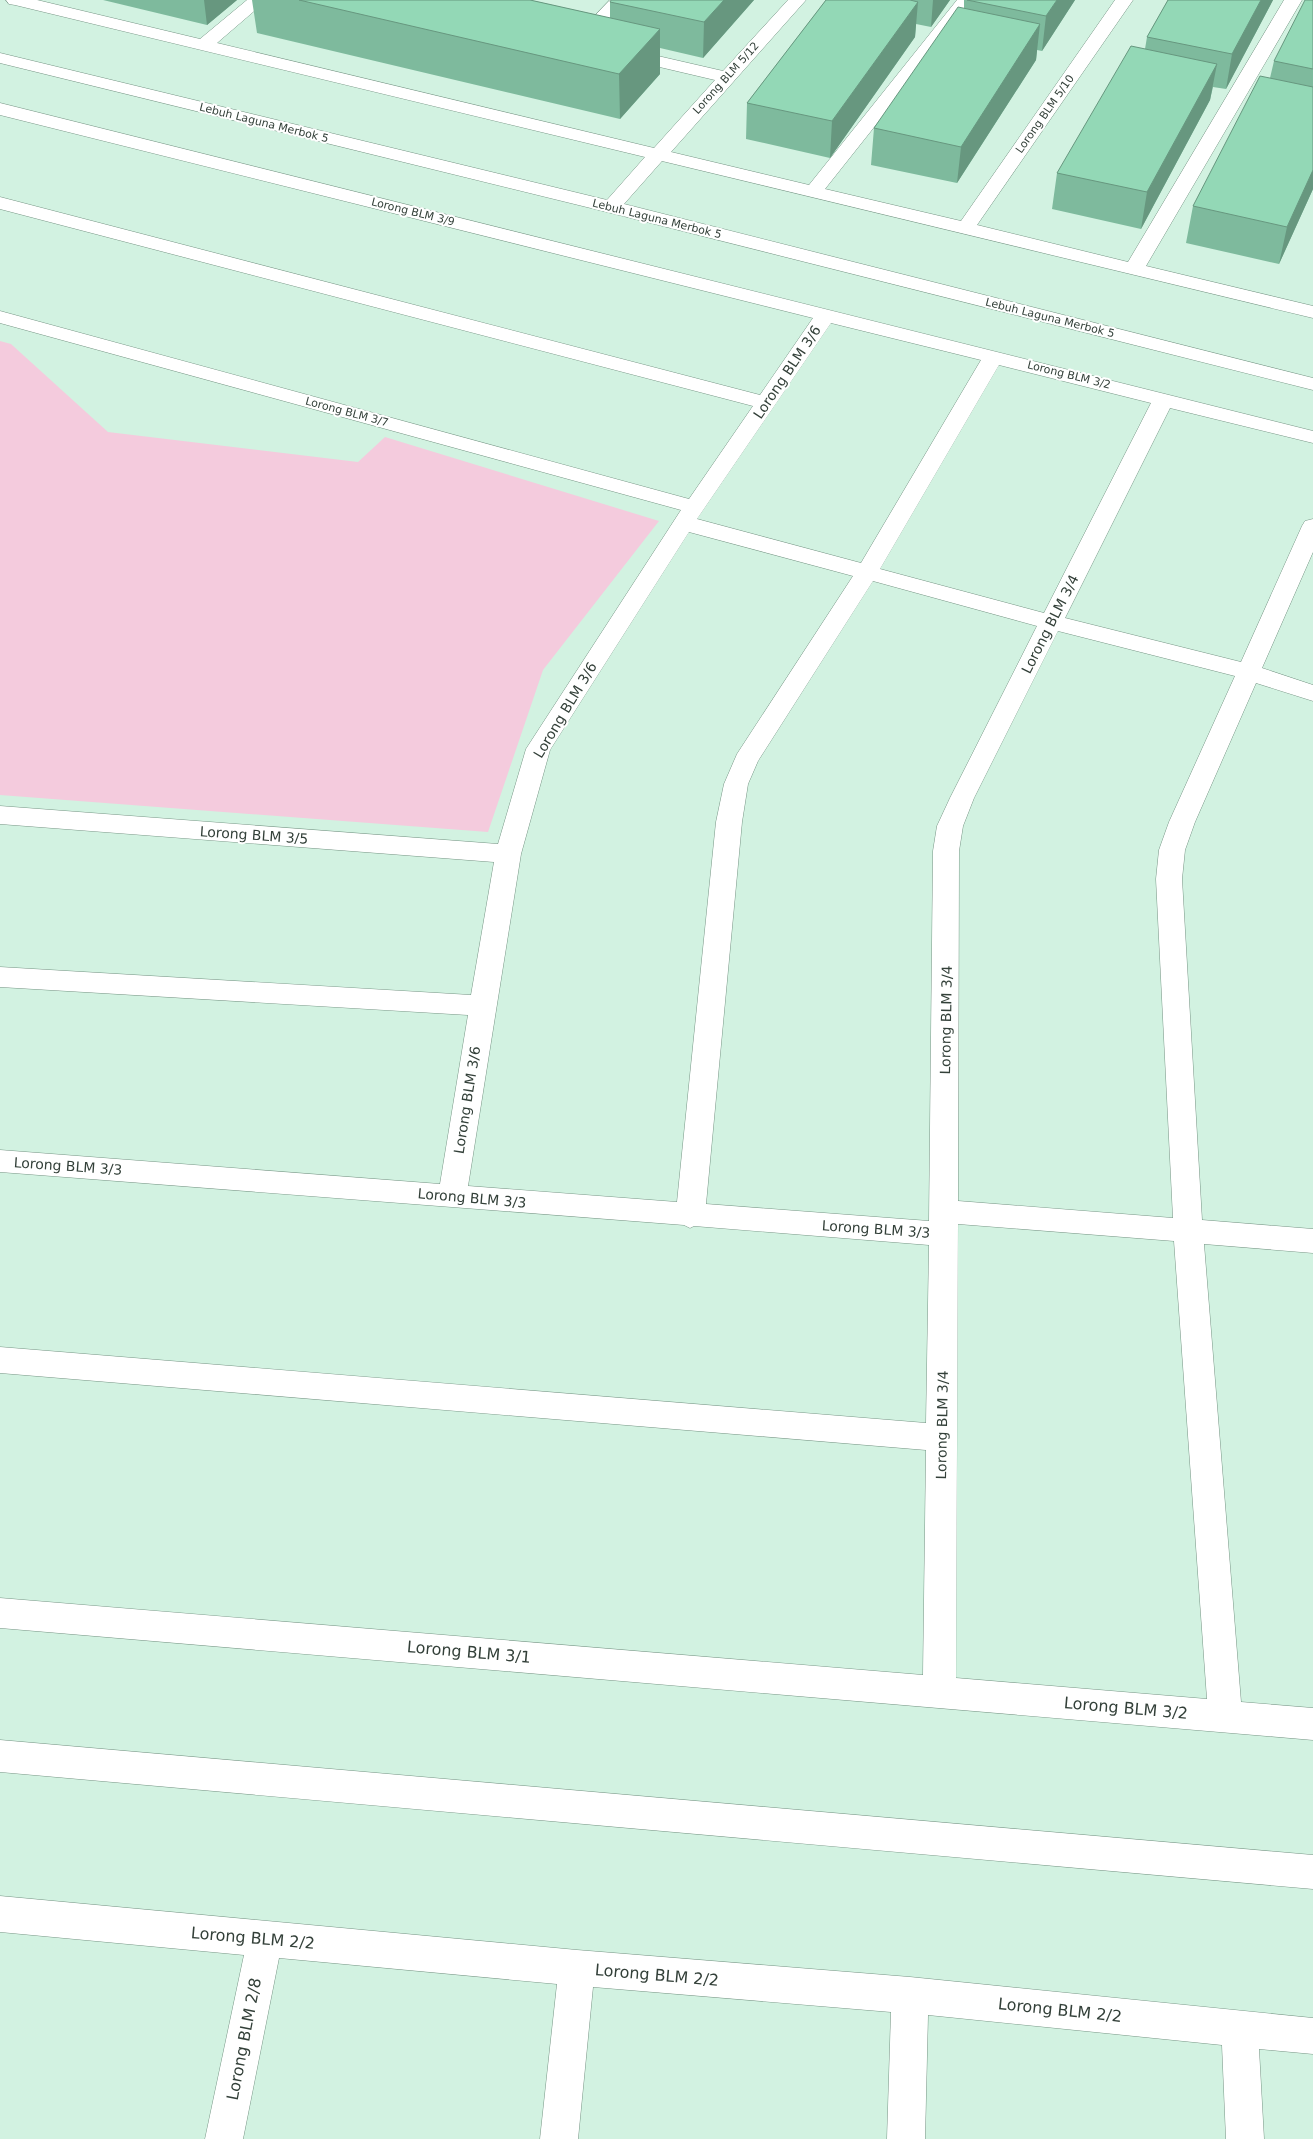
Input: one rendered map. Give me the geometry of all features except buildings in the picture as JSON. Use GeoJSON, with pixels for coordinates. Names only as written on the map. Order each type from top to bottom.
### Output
{"type":"FeatureCollection","features":[{"type":"Feature","properties":{"kind":"street"},"geometry":{"type":"LineString","coordinates":[[15,0],[204,44],[656,156],[1308,311],[1313,289]]}},
{"type":"Feature","properties":{"kind":"street"},"geometry":{"type":"LineString","coordinates":[[204,44],[258,0]]}},
{"type":"Feature","properties":{"kind":"street"},"geometry":{"type":"LineString","coordinates":[[579,42],[620,0]]}},
{"type":"Feature","properties":{"kind":"street","name":"Lorong BLM 5/12"},"geometry":{"type":"LineString","coordinates":[[611,207],[797,0]]}},
{"type":"Feature","properties":{"kind":"street"},"geometry":{"type":"LineString","coordinates":[[813,192],[966,0]]}},
{"type":"Feature","properties":{"kind":"street","name":"Lorong BLM 5/10"},"geometry":{"type":"LineString","coordinates":[[965,229],[1124,0]]}},
{"type":"Feature","properties":{"kind":"street"},"geometry":{"type":"LineString","coordinates":[[1134,269],[1293,0]]}},
{"type":"Feature","properties":{"kind":"street"},"geometry":{"type":"LineString","coordinates":[[560,38],[726,77]]}},
{"type":"Feature","properties":{"kind":"street","name":"Lebuh Laguna Merbok 5"},"geometry":{"type":"LineString","coordinates":[[0,58],[611,207],[1313,384]]}},
{"type":"Feature","properties":{"kind":"street","name":"Lorong BLM 3/9"},"geometry":{"type":"LineString","coordinates":[[0,109],[825,316]]}},
{"type":"Feature","properties":{"kind":"street"},"geometry":{"type":"LineString","coordinates":[[0,203],[766,403]]}},
{"type":"Feature","properties":{"kind":"street","name":"Lorong BLM 3/2"},"geometry":{"type":"LineString","coordinates":[[825,316],[994,356],[1313,437]]}},
{"type":"Feature","properties":{"kind":"street","name":"Lorong BLM 3/6"},"geometry":{"type":"LineString","coordinates":[[452,1196],[508,854],[528,779],[538,750],[689,515],[825,316]]}},
{"type":"Feature","properties":{"kind":"street","name":"Lorong BLM 3/7"},"geometry":{"type":"LineString","coordinates":[[0,317],[689,515],[867,572],[1051,622],[1248,672],[1313,693]]}},
{"type":"Feature","properties":{"kind":"street"},"geometry":{"type":"LineString","coordinates":[[690,1216],[729,822],[736,784],[746,760],[867,572],[994,356]]}},
{"type":"Feature","properties":{"kind":"street","name":"Lorong BLM 3/4"},"geometry":{"type":"LineString","coordinates":[[939,1692],[948,886],[946,851],[950,826],[962,798],[1164,400]]}},
{"type":"Feature","properties":{"kind":"street"},"geometry":{"type":"LineString","coordinates":[[1225,1716],[1188,1231],[1170,869],[1172,850],[1182,822],[1313,526]]}},
{"type":"Feature","properties":{"kind":"street","name":"Lorong BLM 3/5"},"geometry":{"type":"LineString","coordinates":[[0,815],[508,854]]}},
{"type":"Feature","properties":{"kind":"street"},"geometry":{"type":"LineString","coordinates":[[0,976],[482,1006]]}},
{"type":"Feature","properties":{"kind":"street","name":"Lorong BLM 3/3"},"geometry":{"type":"LineString","coordinates":[[0,1161],[690,1216],[1188,1231],[1313,1241]]}},
{"type":"Feature","properties":{"kind":"street"},"geometry":{"type":"LineString","coordinates":[[0,1360],[942,1438]]}},
{"type":"Feature","properties":{"kind":"street","name":"Lorong BLM 3/1"},"geometry":{"type":"LineString","coordinates":[[0,1613],[939,1692]]}},
{"type":"Feature","properties":{"kind":"street","name":"Lorong BLM 3/2"},"geometry":{"type":"LineString","coordinates":[[939,1692],[1313,1724]]}},
{"type":"Feature","properties":{"kind":"street"},"geometry":{"type":"LineString","coordinates":[[0,1756],[1313,1872]]}},
{"type":"Feature","properties":{"kind":"street","name":"Lorong BLM 2/2"},"geometry":{"type":"LineString","coordinates":[[0,1914],[577,1968],[910,1995],[1313,2036]]}},
{"type":"Feature","properties":{"kind":"street","name":"Lorong BLM 2/8"},"geometry":{"type":"LineString","coordinates":[[224,2139],[264,1939]]}},
{"type":"Feature","properties":{"kind":"street"},"geometry":{"type":"LineString","coordinates":[[559,2139],[577,1968]]}},
{"type":"Feature","properties":{"kind":"street"},"geometry":{"type":"LineString","coordinates":[[906,2139],[910,1995]]}},
{"type":"Feature","properties":{"kind":"street"},"geometry":{"type":"LineString","coordinates":[[1239,2028],[1245,2139]]}},
{"type":"Feature","properties":{"kind":"shaded area"},"geometry":{"type":"Polygon","coordinates":[[[0,341],[11,344],[108,432],[358,462],[385,437],[659,521],[543,670],[488,832],[0,795],[0,341]]]}}]}
